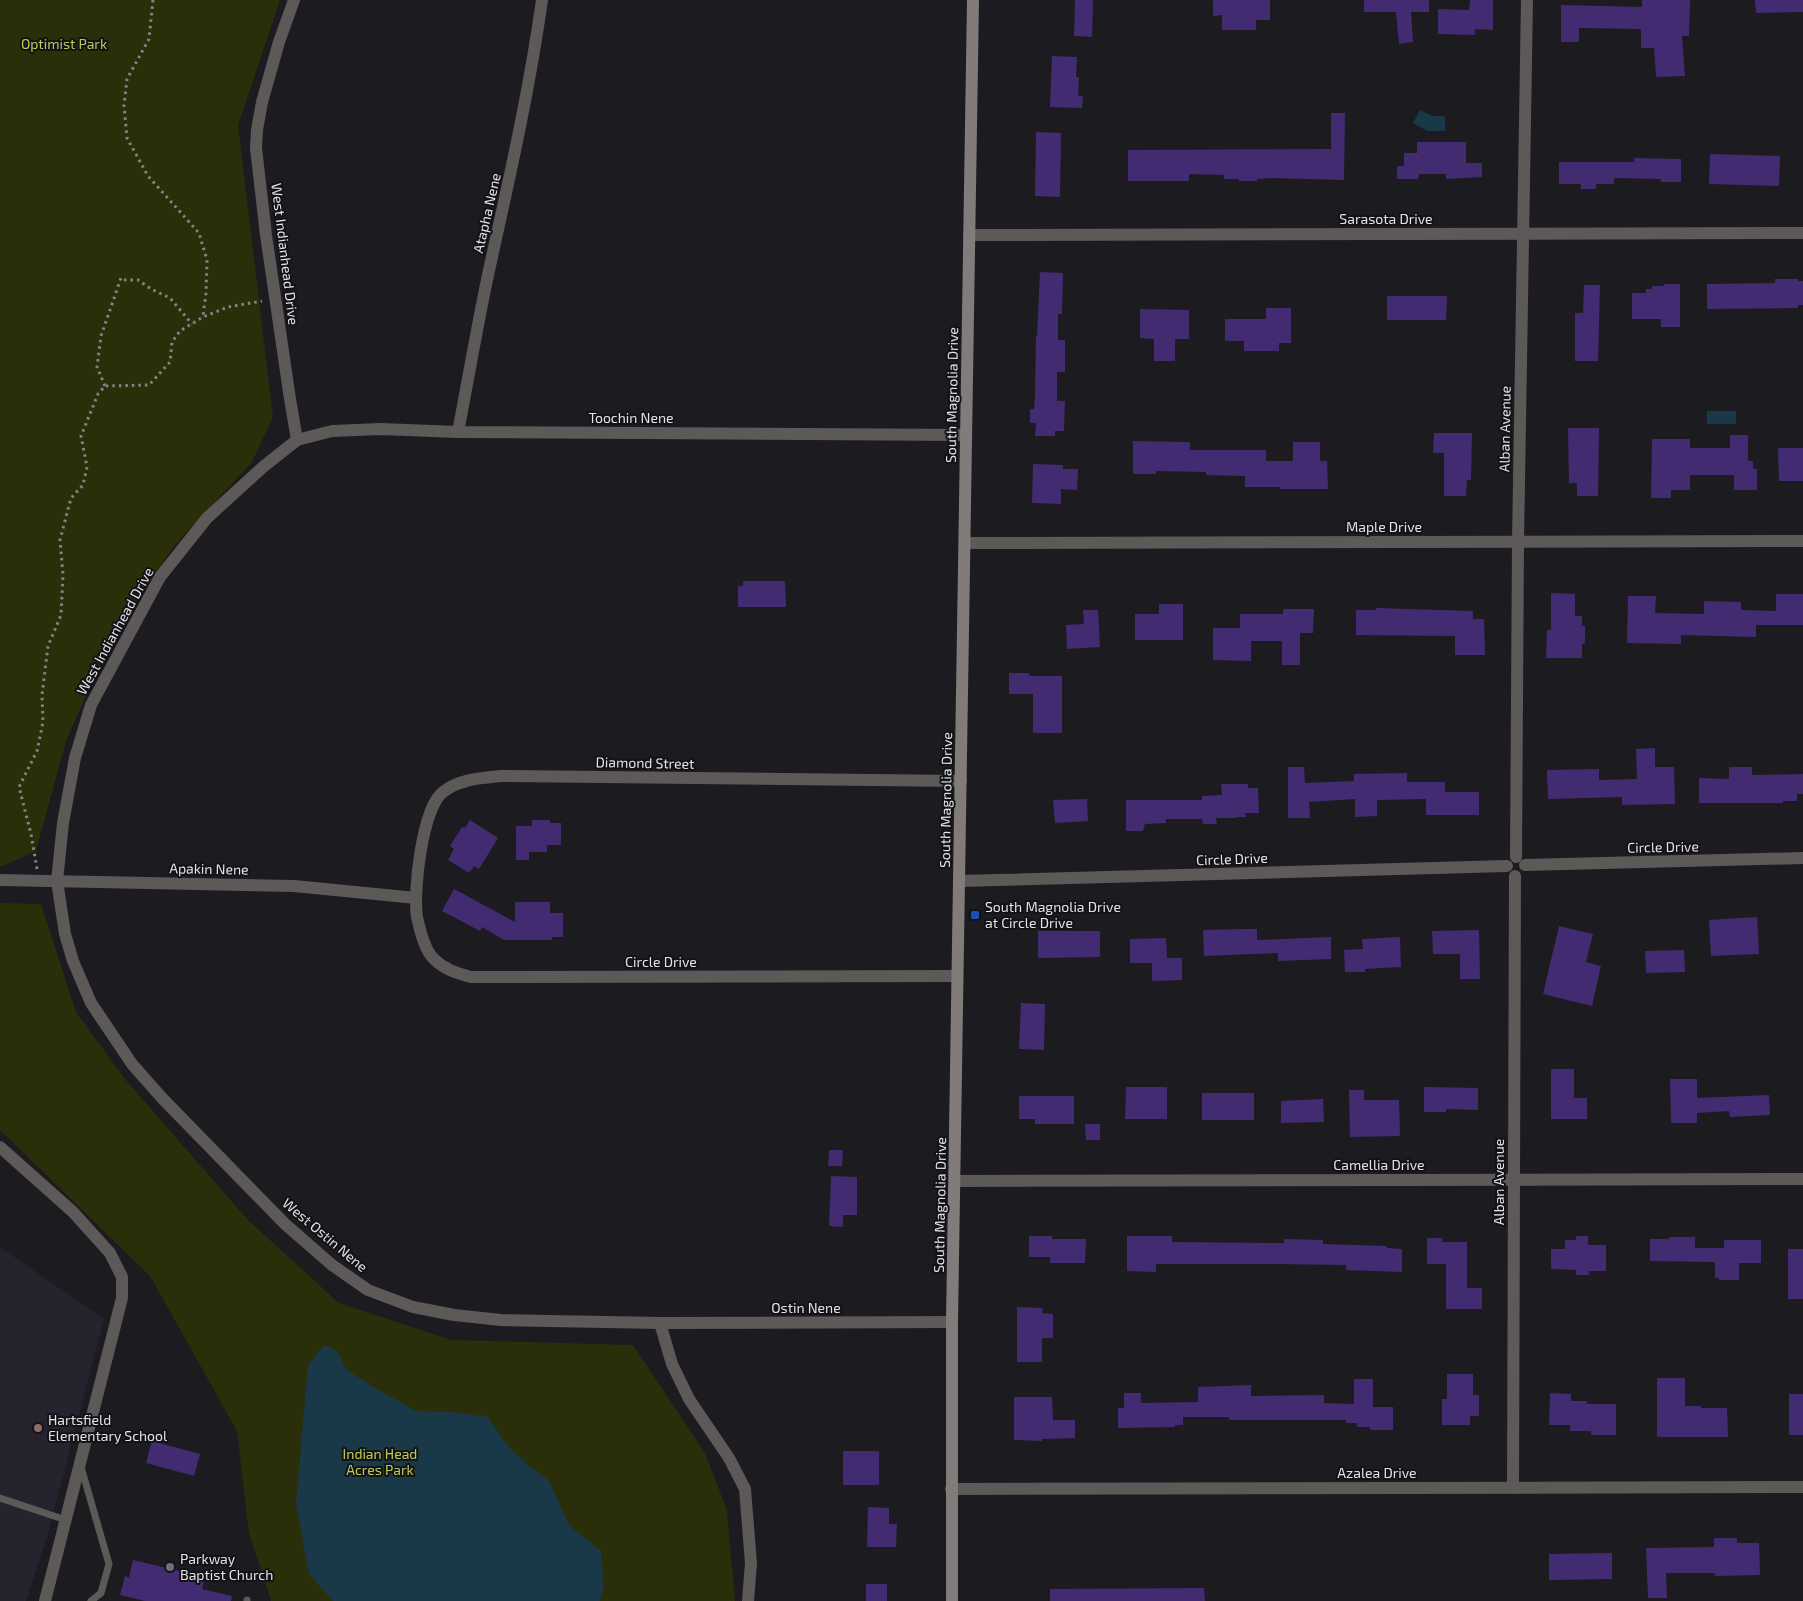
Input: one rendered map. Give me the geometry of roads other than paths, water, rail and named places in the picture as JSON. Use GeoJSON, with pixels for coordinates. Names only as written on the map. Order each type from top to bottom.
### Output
{"type":"FeatureCollection","features":[{"type":"Feature","properties":{"kind":"main road","name":"South Magnolia Drive"},"geometry":{"type":"LineString","coordinates":[[952,1601],[952,1322],[956,1181],[959,882],[974,0]]}},
{"type":"Feature","properties":{"kind":"street","name":"West Indianhead Drive"},"geometry":{"type":"LineString","coordinates":[[162,1098],[132,1064],[91,1003],[73,961],[65,934],[57,881],[63,823],[75,758],[91,705],[160,577],[207,518],[263,467],[297,440],[275,299],[256,148],[262,102],[279,42],[294,0]]}},
{"type":"Feature","properties":{"kind":"street","name":"Atapha Nene"},"geometry":{"type":"LineString","coordinates":[[458,432],[488,276],[508,191],[536,44],[542,0]]}},
{"type":"Feature","properties":{"kind":"street","name":"Alban Avenue"},"geometry":{"type":"LineString","coordinates":[[1513,1488],[1513,1180],[1518,542],[1527,0]]}},
{"type":"Feature","properties":{"kind":"street","name":"Sarasota Drive"},"geometry":{"type":"LineString","coordinates":[[969,235],[1803,233]]}},
{"type":"Feature","properties":{"kind":"street","name":"Toochin Nene"},"geometry":{"type":"LineString","coordinates":[[297,440],[332,431],[380,429],[458,432],[966,435]]}},
{"type":"Feature","properties":{"kind":"street","name":"Maple Drive"},"geometry":{"type":"LineString","coordinates":[[966,543],[1803,541]]}},
{"type":"Feature","properties":{"kind":"street","name":"Diamond Street"},"geometry":{"type":"LineString","coordinates":[[416,898],[426,823],[435,804],[442,793],[458,783],[475,778],[501,776],[961,781]]}},
{"type":"Feature","properties":{"kind":"street","name":"Circle Drive"},"geometry":{"type":"LineString","coordinates":[[959,882],[1803,858]]}},
{"type":"Feature","properties":{"kind":"street","name":"Apakin Nene"},"geometry":{"type":"LineString","coordinates":[[0,880],[294,886],[416,898]]}},
{"type":"Feature","properties":{"kind":"street","name":"Circle Drive"},"geometry":{"type":"LineString","coordinates":[[416,898],[417,916],[422,936],[433,958],[447,970],[471,977],[958,976]]}},
{"type":"Feature","properties":{"kind":"street","name":"West Ostin Nene"},"geometry":{"type":"LineString","coordinates":[[162,1098],[285,1224],[332,1265],[368,1290],[413,1307],[454,1316],[501,1320],[660,1323]]}},
{"type":"Feature","properties":{"kind":"street"},"geometry":{"type":"LineString","coordinates":[[0,1147],[73,1212],[110,1253],[122,1277],[122,1298],[45,1601]]}},
{"type":"Feature","properties":{"kind":"street","name":"Camellia Drive"},"geometry":{"type":"LineString","coordinates":[[956,1181],[1803,1180]]}},
{"type":"Feature","properties":{"kind":"street","name":"Ostin Nene"},"geometry":{"type":"LineString","coordinates":[[660,1323],[952,1322]]}},
{"type":"Feature","properties":{"kind":"street"},"geometry":{"type":"LineString","coordinates":[[660,1323],[672,1364],[690,1400],[729,1458],[746,1490],[751,1563],[748,1601]]}},
{"type":"Feature","properties":{"kind":"street","name":"Azalea Drive"},"geometry":{"type":"LineString","coordinates":[[951,1489],[1803,1487]]}},
{"type":"Feature","properties":{"kind":"lane"},"geometry":{"type":"LineString","coordinates":[[80,1464],[109,1564],[101,1593],[91,1601]]}},
{"type":"Feature","properties":{"kind":"lane"},"geometry":{"type":"LineString","coordinates":[[0,1498],[66,1520]]}},
{"type":"Feature","properties":{"kind":"water"},"geometry":{"type":"Polygon","coordinates":[[[1420,110],[1433,116],[1445,116],[1445,131],[1427,131],[1413,123],[1420,110]]]}},
{"type":"Feature","properties":{"kind":"water"},"geometry":{"type":"Polygon","coordinates":[[[1707,411],[1736,411],[1736,424],[1707,424],[1707,411]]]}},
{"type":"Feature","properties":{"kind":"water"},"geometry":{"type":"Polygon","coordinates":[[[324,1345],[337,1351],[347,1370],[416,1411],[454,1412],[488,1417],[506,1444],[549,1481],[569,1525],[601,1551],[604,1588],[600,1601],[333,1601],[309,1574],[296,1504],[308,1365],[324,1345]]]}},
{"type":"Feature","properties":{"kind":"place","name":"South Magnolia Drive at Circle Drive"},"geometry":{"type":"Point","coordinates":[975,915]}},
{"type":"Feature","properties":{"kind":"place","name":"Hartsfield Elementary School"},"geometry":{"type":"Point","coordinates":[38,1428]}},
{"type":"Feature","properties":{"kind":"place","name":"Parkway Baptist Church"},"geometry":{"type":"Point","coordinates":[170,1567]}},
{"type":"Feature","properties":{"kind":"park label","name":"Optimist Park"},"geometry":{"type":"Point","coordinates":[64,44]}},
{"type":"Feature","properties":{"kind":"park label","name":"Indian Head Acres Park"},"geometry":{"type":"Point","coordinates":[380,1462]}}]}
